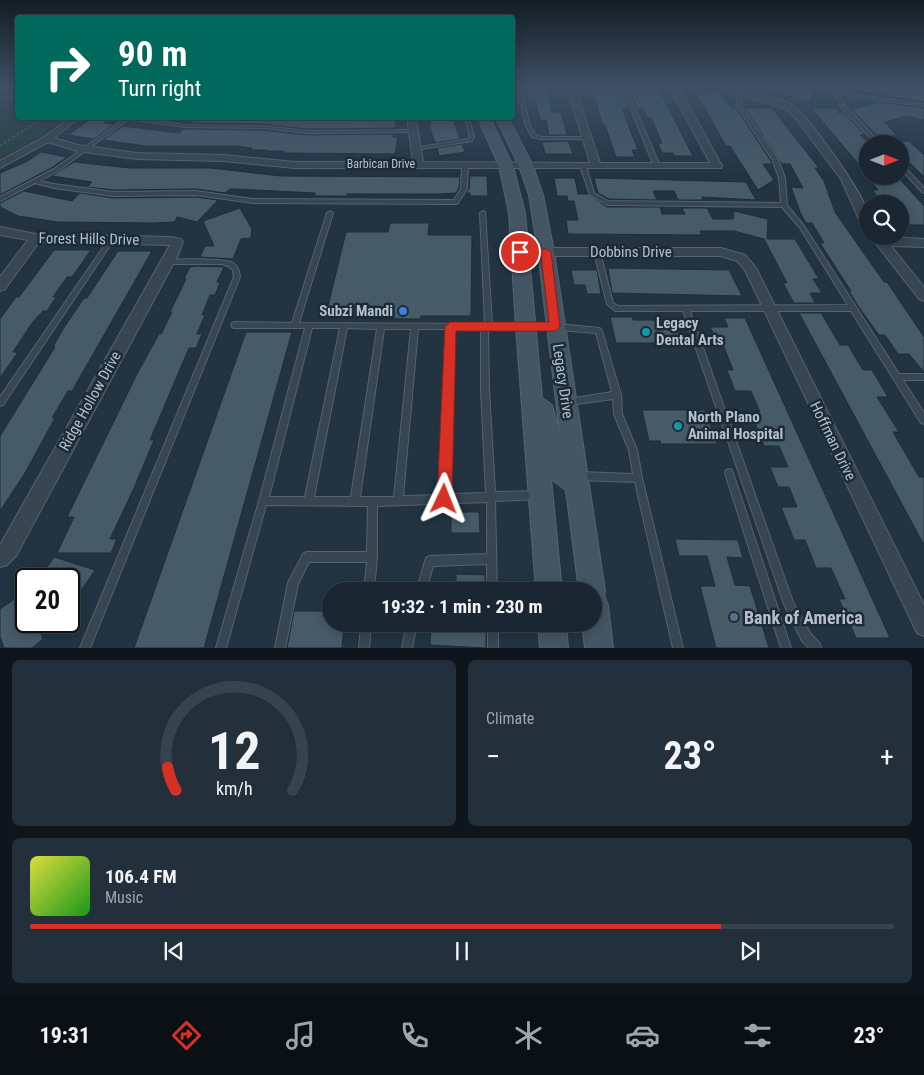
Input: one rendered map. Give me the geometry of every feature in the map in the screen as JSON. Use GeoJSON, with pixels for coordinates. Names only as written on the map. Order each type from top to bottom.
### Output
{"type":"FeatureCollection","features":[{"type":"Feature","properties":{"kind":"main road","name":"Legacy Drive"},"geometry":{"type":"LineString","coordinates":[[485,120],[506,166],[516,213],[548,582]]}},
{"type":"Feature","properties":{"kind":"main road","name":"Legacy Drive"},"geometry":{"type":"LineString","coordinates":[[503,120],[526,166],[536,195],[546,252],[591,582]]}},
{"type":"Feature","properties":{"kind":"main road"},"geometry":{"type":"LineString","coordinates":[[525,327],[555,327]]}},
{"type":"Feature","properties":{"kind":"main road"},"geometry":{"type":"LineString","coordinates":[[532,402],[544,412],[556,469],[565,477],[577,480]]}},
{"type":"Feature","properties":{"kind":"main road"},"geometry":{"type":"LineString","coordinates":[[553,632],[554,648]]}},
{"type":"Feature","properties":{"kind":"main road"},"geometry":{"type":"LineString","coordinates":[[597,632],[599,648]]}},
{"type":"Feature","properties":{"kind":"street"},"geometry":{"type":"LineString","coordinates":[[581,115],[596,166]]}},
{"type":"Feature","properties":{"kind":"street"},"geometry":{"type":"LineString","coordinates":[[689,115],[717,166]]}},
{"type":"Feature","properties":{"kind":"street"},"geometry":{"type":"LineString","coordinates":[[797,115],[846,179],[859,207]]}},
{"type":"Feature","properties":{"kind":"street"},"geometry":{"type":"LineString","coordinates":[[0,165],[47,139],[71,120]]}},
{"type":"Feature","properties":{"kind":"street"},"geometry":{"type":"LineString","coordinates":[[412,120],[418,164]]}},
{"type":"Feature","properties":{"kind":"street","name":"Barbican Drive"},"geometry":{"type":"LineString","coordinates":[[47,139],[86,150],[137,156],[224,158],[295,165],[717,166]]}},
{"type":"Feature","properties":{"kind":"street","name":"Forest Hills Drive"},"geometry":{"type":"LineString","coordinates":[[0,232],[36,238],[177,242]]}},
{"type":"Feature","properties":{"kind":"street"},"geometry":{"type":"LineString","coordinates":[[0,286],[36,238]]}},
{"type":"Feature","properties":{"kind":"street","name":"Ridge Hollow Drive"},"geometry":{"type":"LineString","coordinates":[[0,558],[9,549],[168,262],[177,242]]}},
{"type":"Feature","properties":{"kind":"street"},"geometry":{"type":"LineString","coordinates":[[909,242],[924,243]]}},
{"type":"Feature","properties":{"kind":"street"},"geometry":{"type":"LineString","coordinates":[[883,245],[924,296]]}},
{"type":"Feature","properties":{"kind":"street","name":"Dobbins Drive"},"geometry":{"type":"LineString","coordinates":[[520,252],[721,252],[741,258]]}},
{"type":"Feature","properties":{"kind":"street","name":"Hoffman Drive"},"geometry":{"type":"LineString","coordinates":[[741,258],[750,268],[771,309],[829,434],[924,626]]}},
{"type":"Feature","properties":{"kind":"lane"},"geometry":{"type":"LineString","coordinates":[[525,115],[528,126],[534,136],[542,138],[588,138]]}},
{"type":"Feature","properties":{"kind":"lane"},"geometry":{"type":"LineString","coordinates":[[636,115],[657,166]]}},
{"type":"Feature","properties":{"kind":"lane"},"geometry":{"type":"LineString","coordinates":[[745,115],[778,164],[782,178],[784,205],[802,227],[924,420]]}},
{"type":"Feature","properties":{"kind":"lane"},"geometry":{"type":"LineString","coordinates":[[852,115],[871,135]]}},
{"type":"Feature","properties":{"kind":"lane"},"geometry":{"type":"LineString","coordinates":[[0,199],[35,181],[86,150],[125,120]]}},
{"type":"Feature","properties":{"kind":"lane"},"geometry":{"type":"LineString","coordinates":[[142,120],[185,126],[262,127],[308,132],[413,131]]}},
{"type":"Feature","properties":{"kind":"lane"},"geometry":{"type":"LineString","coordinates":[[415,149],[470,140],[472,133],[468,120]]}},
{"type":"Feature","properties":{"kind":"lane"},"geometry":{"type":"LineString","coordinates":[[35,181],[54,186],[112,194],[196,193],[253,201],[456,202],[464,190],[465,165]]}},
{"type":"Feature","properties":{"kind":"lane"},"geometry":{"type":"LineString","coordinates":[[584,166],[592,194],[607,203],[784,205]]}},
{"type":"Feature","properties":{"kind":"lane"},"geometry":{"type":"LineString","coordinates":[[909,175],[924,191]]}},
{"type":"Feature","properties":{"kind":"lane"},"geometry":{"type":"LineString","coordinates":[[295,325],[330,213]]}},
{"type":"Feature","properties":{"kind":"lane"},"geometry":{"type":"LineString","coordinates":[[483,213],[486,327],[484,390],[491,497],[492,582]]}},
{"type":"Feature","properties":{"kind":"lane"},"geometry":{"type":"LineString","coordinates":[[0,403],[111,240]]}},
{"type":"Feature","properties":{"kind":"lane"},"geometry":{"type":"LineString","coordinates":[[597,252],[612,307],[686,309],[853,308]]}},
{"type":"Feature","properties":{"kind":"lane"},"geometry":{"type":"LineString","coordinates":[[85,648],[237,277],[236,269],[230,264],[222,262],[168,262]]}},
{"type":"Feature","properties":{"kind":"lane"},"geometry":{"type":"LineString","coordinates":[[686,309],[789,604],[806,637],[816,648]]}},
{"type":"Feature","properties":{"kind":"lane"},"geometry":{"type":"LineString","coordinates":[[234,325],[525,327]]}},
{"type":"Feature","properties":{"kind":"lane"},"geometry":{"type":"LineString","coordinates":[[220,648],[263,501],[309,325]]}},
{"type":"Feature","properties":{"kind":"lane"},"geometry":{"type":"LineString","coordinates":[[309,502],[344,326]]}},
{"type":"Feature","properties":{"kind":"lane"},"geometry":{"type":"LineString","coordinates":[[354,502],[381,326]]}},
{"type":"Feature","properties":{"kind":"lane"},"geometry":{"type":"LineString","coordinates":[[398,501],[416,326]]}},
{"type":"Feature","properties":{"kind":"lane"},"geometry":{"type":"LineString","coordinates":[[444,499],[450,326]]}},
{"type":"Feature","properties":{"kind":"lane"},"geometry":{"type":"LineString","coordinates":[[555,327],[599,331],[617,395],[618,414],[633,450],[678,648]]}},
{"type":"Feature","properties":{"kind":"lane"},"geometry":{"type":"LineString","coordinates":[[897,378],[924,377]]}},
{"type":"Feature","properties":{"kind":"lane"},"geometry":{"type":"LineString","coordinates":[[566,402],[617,395]]}},
{"type":"Feature","properties":{"kind":"lane"},"geometry":{"type":"LineString","coordinates":[[729,473],[786,648]]}},
{"type":"Feature","properties":{"kind":"lane"},"geometry":{"type":"LineString","coordinates":[[577,480],[638,478]]}},
{"type":"Feature","properties":{"kind":"lane"},"geometry":{"type":"LineString","coordinates":[[263,501],[373,502],[540,495]]}},
{"type":"Feature","properties":{"kind":"lane"},"geometry":{"type":"LineString","coordinates":[[370,582],[373,502]]}},
{"type":"Feature","properties":{"kind":"lane"},"geometry":{"type":"LineString","coordinates":[[280,648],[293,583],[306,557],[372,557]]}},
{"type":"Feature","properties":{"kind":"lane"},"geometry":{"type":"LineString","coordinates":[[423,582],[429,562],[492,559]]}},
{"type":"Feature","properties":{"kind":"lane"},"geometry":{"type":"LineString","coordinates":[[364,648],[365,632]]}},
{"type":"Feature","properties":{"kind":"lane"},"geometry":{"type":"LineString","coordinates":[[407,648],[410,632]]}},
{"type":"Feature","properties":{"kind":"lane"},"geometry":{"type":"LineString","coordinates":[[492,632],[493,648]]}},
{"type":"Feature","properties":{"kind":"path"},"geometry":{"type":"LineString","coordinates":[[0,146],[39,120]]}},
{"type":"Feature","properties":{"kind":"green space"},"geometry":{"type":"Polygon","coordinates":[[[0,115],[15,115],[15,120],[63,120],[24,146],[0,159],[0,115]]]}},
{"type":"Feature","properties":{"kind":"building"},"geometry":{"type":"Polygon","coordinates":[[[539,115],[562,115],[567,135],[549,135],[546,120],[540,120],[539,115]]]}},
{"type":"Feature","properties":{"kind":"building"},"geometry":{"type":"Polygon","coordinates":[[[600,115],[625,115],[638,150],[632,150],[635,157],[616,157],[605,125],[603,125],[600,115]]]}},
{"type":"Feature","properties":{"kind":"building"},"geometry":{"type":"Polygon","coordinates":[[[646,115],[672,115],[693,156],[675,156],[673,153],[662,153],[658,143],[662,143],[651,118],[647,118],[646,115]]]}},
{"type":"Feature","properties":{"kind":"building"},"geometry":{"type":"Polygon","coordinates":[[[709,115],[741,115],[770,160],[772,164],[763,164],[774,180],[758,190],[730,146],[726,146],[709,115]]]}},
{"type":"Feature","properties":{"kind":"building"},"geometry":{"type":"Polygon","coordinates":[[[750,115],[778,115],[819,168],[815,168],[824,181],[835,212],[884,282],[887,282],[924,337],[924,372],[909,354],[898,354],[885,335],[879,335],[858,306],[849,291],[851,291],[820,243],[824,243],[812,223],[806,223],[800,212],[791,187],[803,188],[790,164],[782,164],[750,115]]]}},
{"type":"Feature","properties":{"kind":"building"},"geometry":{"type":"Polygon","coordinates":[[[817,115],[846,115],[865,135],[859,135],[859,164],[817,115]]]}},
{"type":"Feature","properties":{"kind":"building"},"geometry":{"type":"Polygon","coordinates":[[[858,115],[924,115],[924,120],[906,116],[885,122],[896,135],[876,135],[858,115]]]}},
{"type":"Feature","properties":{"kind":"building"},"geometry":{"type":"Polygon","coordinates":[[[89,120],[109,120],[103,123],[114,124],[94,139],[68,135],[89,120]]]}},
{"type":"Feature","properties":{"kind":"building"},"geometry":{"type":"Polygon","coordinates":[[[193,120],[396,120],[395,128],[308,129],[262,124],[189,123],[193,120]]]}},
{"type":"Feature","properties":{"kind":"building"},"geometry":{"type":"Polygon","coordinates":[[[430,120],[454,120],[460,139],[435,143],[430,128],[430,120]]]}},
{"type":"Feature","properties":{"kind":"building"},"geometry":{"type":"Polygon","coordinates":[[[123,126],[179,133],[183,129],[262,130],[308,135],[394,134],[393,137],[398,137],[395,154],[284,153],[284,151],[251,150],[252,148],[236,146],[146,146],[103,140],[123,126]]]}},
{"type":"Feature","properties":{"kind":"building"},"geometry":{"type":"Polygon","coordinates":[[[568,141],[573,154],[545,154],[542,142],[568,141]]]}},
{"type":"Feature","properties":{"kind":"building"},"geometry":{"type":"Polygon","coordinates":[[[909,141],[924,155],[924,177],[909,162],[909,141]]]}},
{"type":"Feature","properties":{"kind":"building"},"geometry":{"type":"Polygon","coordinates":[[[462,144],[465,152],[439,156],[437,148],[462,144]]]}},
{"type":"Feature","properties":{"kind":"building"},"geometry":{"type":"Polygon","coordinates":[[[41,152],[67,157],[53,167],[0,195],[0,173],[26,162],[41,152]]]}},
{"type":"Feature","properties":{"kind":"building"},"geometry":{"type":"Polygon","coordinates":[[[74,162],[130,168],[211,168],[281,176],[460,177],[459,188],[456,193],[441,194],[315,196],[315,193],[234,189],[230,189],[225,193],[196,189],[113,190],[87,187],[92,182],[52,176],[74,162]]]}},
{"type":"Feature","properties":{"kind":"building"},"geometry":{"type":"Polygon","coordinates":[[[470,176],[487,176],[488,196],[470,196],[470,193],[466,193],[469,189],[470,176]]]}},
{"type":"Feature","properties":{"kind":"building"},"geometry":{"type":"Polygon","coordinates":[[[554,178],[575,178],[578,194],[588,194],[607,207],[660,207],[662,214],[685,214],[682,208],[707,208],[713,219],[733,219],[734,211],[768,219],[767,239],[795,239],[819,279],[813,279],[822,293],[810,293],[815,303],[794,303],[783,283],[787,283],[764,239],[734,231],[700,231],[701,235],[568,234],[566,220],[578,220],[574,201],[568,201],[567,196],[557,196],[554,178]]]}},
{"type":"Feature","properties":{"kind":"building"},"geometry":{"type":"Polygon","coordinates":[[[594,178],[746,182],[756,200],[702,197],[702,200],[678,200],[674,191],[653,191],[657,200],[609,199],[598,193],[594,178]]]}},
{"type":"Feature","properties":{"kind":"building"},"geometry":{"type":"Polygon","coordinates":[[[874,185],[905,185],[924,206],[924,225],[909,225],[909,195],[876,195],[872,190],[878,190],[874,185]]]}},
{"type":"Feature","properties":{"kind":"building"},"geometry":{"type":"Polygon","coordinates":[[[24,191],[72,201],[80,193],[113,198],[196,197],[218,200],[197,222],[177,217],[175,222],[153,223],[57,222],[18,216],[0,207],[0,203],[24,191]]]}},
{"type":"Feature","properties":{"kind":"building"},"geometry":{"type":"Polygon","coordinates":[[[240,208],[252,229],[251,238],[241,239],[233,259],[200,257],[205,246],[214,246],[203,221],[240,208]]]}},
{"type":"Feature","properties":{"kind":"building"},"geometry":{"type":"Polygon","coordinates":[[[390,223],[429,223],[428,235],[472,235],[471,316],[421,316],[420,319],[325,318],[346,232],[388,232],[390,223]]]}},
{"type":"Feature","properties":{"kind":"building"},"geometry":{"type":"Polygon","coordinates":[[[54,250],[91,250],[72,277],[67,277],[53,297],[56,297],[47,311],[43,311],[32,323],[13,352],[18,352],[0,378],[0,319],[54,250]]]}},
{"type":"Feature","properties":{"kind":"building"},"geometry":{"type":"Polygon","coordinates":[[[118,251],[152,251],[72,391],[68,391],[52,418],[55,418],[25,473],[0,511],[0,436],[55,347],[53,347],[63,329],[84,298],[87,298],[118,251]]]}},
{"type":"Feature","properties":{"kind":"building"},"geometry":{"type":"Polygon","coordinates":[[[190,267],[224,267],[217,282],[220,282],[215,295],[210,295],[202,315],[205,315],[197,334],[202,334],[196,348],[189,348],[150,440],[154,440],[110,539],[117,539],[111,553],[57,553],[74,517],[67,517],[138,372],[172,312],[170,312],[190,267]]]}},
{"type":"Feature","properties":{"kind":"building"},"geometry":{"type":"Polygon","coordinates":[[[608,268],[729,270],[742,296],[612,293],[608,268]]]}},
{"type":"Feature","properties":{"kind":"building"},"geometry":{"type":"Polygon","coordinates":[[[571,270],[597,270],[601,294],[587,294],[585,285],[574,285],[571,270]]]}},
{"type":"Feature","properties":{"kind":"building"},"geometry":{"type":"Polygon","coordinates":[[[799,313],[821,313],[840,345],[848,345],[863,370],[872,370],[888,397],[877,397],[899,432],[893,432],[919,477],[924,477],[924,545],[799,313]]]}},
{"type":"Feature","properties":{"kind":"building","name":"Legacy Dental Arts"},"geometry":{"type":"Polygon","coordinates":[[[610,317],[632,317],[633,320],[674,320],[682,343],[616,343],[610,317]]]}},
{"type":"Feature","properties":{"kind":"building"},"geometry":{"type":"Polygon","coordinates":[[[724,318],[745,318],[890,638],[856,638],[839,599],[845,599],[831,568],[816,568],[805,540],[794,540],[781,507],[797,507],[789,487],[778,487],[770,467],[788,467],[779,446],[764,446],[756,425],[752,425],[746,412],[760,412],[751,391],[735,391],[727,370],[733,370],[720,337],[715,337],[710,327],[728,327],[724,318]]]}},
{"type":"Feature","properties":{"kind":"building"},"geometry":{"type":"Polygon","coordinates":[[[246,332],[292,332],[204,648],[134,648],[246,332]]]}},
{"type":"Feature","properties":{"kind":"building","name":"North Plano Animal Hospital"},"geometry":{"type":"Polygon","coordinates":[[[642,410],[705,410],[717,444],[661,444],[660,441],[649,441],[642,410]]]}},
{"type":"Feature","properties":{"kind":"building"},"geometry":{"type":"Polygon","coordinates":[[[451,512],[479,512],[480,533],[451,533],[451,512]]]}},
{"type":"Feature","properties":{"kind":"building","name":"Bank of America"},"geometry":{"type":"Polygon","coordinates":[[[675,539],[738,540],[743,558],[727,557],[735,585],[750,586],[769,648],[716,648],[700,586],[715,586],[707,556],[679,556],[675,539]]]}},
{"type":"Feature","properties":{"kind":"building"},"geometry":{"type":"Polygon","coordinates":[[[54,557],[95,570],[80,592],[80,568],[46,568],[54,557]]]}},
{"type":"Feature","properties":{"kind":"building"},"geometry":{"type":"Polygon","coordinates":[[[456,574],[485,575],[485,582],[456,582],[456,574]]]}},
{"type":"Feature","properties":{"kind":"building"},"geometry":{"type":"Polygon","coordinates":[[[15,599],[15,633],[41,633],[43,639],[32,648],[4,648],[0,637],[0,609],[15,599]]]}},
{"type":"Feature","properties":{"kind":"building"},"geometry":{"type":"Polygon","coordinates":[[[294,611],[322,611],[322,632],[343,632],[342,648],[287,648],[294,611]]]}},
{"type":"Feature","properties":{"kind":"building"},"geometry":{"type":"Polygon","coordinates":[[[431,632],[486,632],[486,648],[430,645],[431,632]]]}},
{"type":"Feature","properties":{"kind":"place","name":"Subzi Mandi"},"geometry":{"type":"Point","coordinates":[403,311]}},
{"type":"Feature","properties":{"kind":"place","name":"Legacy Dental Arts"},"geometry":{"type":"Point","coordinates":[646,332]}},
{"type":"Feature","properties":{"kind":"place","name":"North Plano Animal Hospital"},"geometry":{"type":"Point","coordinates":[678,426]}},
{"type":"Feature","properties":{"kind":"place","name":"Bank of America"},"geometry":{"type":"Point","coordinates":[734,617]}},
{"type":"Feature","properties":{"kind":"route"},"geometry":{"type":"LineString","coordinates":[[444,499],[450,326],[555,327],[546,252],[520,252]]}}]}
